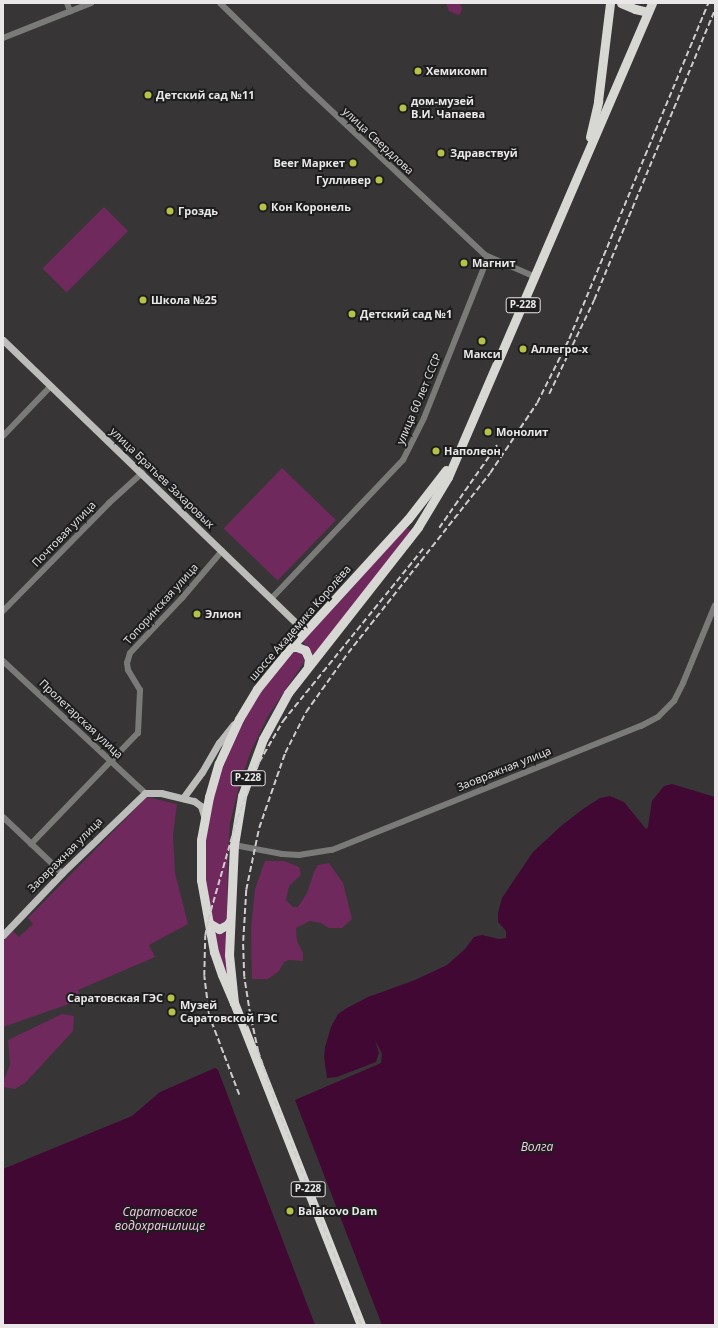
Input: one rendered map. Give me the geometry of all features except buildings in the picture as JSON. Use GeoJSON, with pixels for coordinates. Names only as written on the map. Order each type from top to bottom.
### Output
{"type":"FeatureCollection","features":[{"type":"Feature","properties":{"kind":"highway","name":"шоссе Академика Королёва"},"geometry":{"type":"LineString","coordinates":[[585,158],[598,101],[610,3]]}},
{"type":"Feature","properties":{"kind":"highway"},"geometry":{"type":"LineString","coordinates":[[622,3],[635,9],[648,12]]}},
{"type":"Feature","properties":{"kind":"highway","name":"шоссе Академика Королёва"},"geometry":{"type":"LineString","coordinates":[[234,1003],[229,955],[234,845],[242,796],[263,739],[288,693],[308,666],[368,593],[418,527],[448,477],[652,3]]}},
{"type":"Feature","properties":{"kind":"highway","name":"шоссе Академика Королёва"},"geometry":{"type":"LineString","coordinates":[[234,1003],[214,952],[200,864],[200,840],[204,818],[219,763],[239,719],[257,690],[291,647],[408,519],[459,452]]}},
{"type":"Feature","properties":{"kind":"highway"},"geometry":{"type":"LineString","coordinates":[[291,647],[297,646],[305,650],[309,659],[308,666]]}},
{"type":"Feature","properties":{"kind":"highway"},"geometry":{"type":"LineString","coordinates":[[209,924],[219,929],[230,921]]}},
{"type":"Feature","properties":{"kind":"highway","name":"Р-228"},"geometry":{"type":"LineString","coordinates":[[234,1003],[362,1325]]}},
{"type":"Feature","properties":{"kind":"main road","name":"улица Братьев Захаровых"},"geometry":{"type":"LineString","coordinates":[[3,340],[306,632]]}},
{"type":"Feature","properties":{"kind":"main road"},"geometry":{"type":"LineString","coordinates":[[183,798],[202,772],[219,743],[239,719]]}},
{"type":"Feature","properties":{"kind":"main road"},"geometry":{"type":"LineString","coordinates":[[145,793],[161,793],[183,798],[201,806],[204,818]]}},
{"type":"Feature","properties":{"kind":"main road","name":"Заовражная улица"},"geometry":{"type":"LineString","coordinates":[[3,935],[62,873],[145,793]]}},
{"type":"Feature","properties":{"kind":"street"},"geometry":{"type":"LineString","coordinates":[[67,3],[70,11]]}},
{"type":"Feature","properties":{"kind":"street"},"geometry":{"type":"LineString","coordinates":[[3,38],[91,3]]}},
{"type":"Feature","properties":{"kind":"street","name":"улица Свердлова"},"geometry":{"type":"LineString","coordinates":[[220,3],[304,86],[488,257],[535,277]]}},
{"type":"Feature","properties":{"kind":"street","name":"улица 60 лет СССР"},"geometry":{"type":"LineString","coordinates":[[271,599],[345,523],[403,460],[424,418],[488,257]]}},
{"type":"Feature","properties":{"kind":"street"},"geometry":{"type":"LineString","coordinates":[[3,436],[51,386]]}},
{"type":"Feature","properties":{"kind":"street","name":"Почтовая улица"},"geometry":{"type":"LineString","coordinates":[[3,611],[114,498],[142,473]]}},
{"type":"Feature","properties":{"kind":"street","name":"Топоринская улица"},"geometry":{"type":"LineString","coordinates":[[31,844],[112,761],[139,730],[140,690],[128,670],[126,663],[130,654],[182,598],[222,551]]}},
{"type":"Feature","properties":{"kind":"street","name":"Заовражная улица"},"geometry":{"type":"LineString","coordinates":[[234,845],[282,854],[298,855],[332,850],[641,726],[658,717],[674,701],[684,684],[715,605]]}},
{"type":"Feature","properties":{"kind":"street","name":"Пролетарская улица"},"geometry":{"type":"LineString","coordinates":[[3,661],[145,793]]}},
{"type":"Feature","properties":{"kind":"street"},"geometry":{"type":"LineString","coordinates":[[3,817],[62,873]]}},
{"type":"Feature","properties":{"kind":"shaded area"},"geometry":{"type":"Polygon","coordinates":[[[446,3],[460,3],[462,9],[460,14],[458,15],[449,11],[446,3]]]}},
{"type":"Feature","properties":{"kind":"shaded area"},"geometry":{"type":"Polygon","coordinates":[[[104,207],[128,231],[67,293],[42,269],[104,207]]]}},
{"type":"Feature","properties":{"kind":"shaded area"},"geometry":{"type":"Polygon","coordinates":[[[282,468],[336,520],[278,581],[224,528],[282,468]]]}},
{"type":"Feature","properties":{"kind":"shaded area"},"geometry":{"type":"Polygon","coordinates":[[[406,527],[411,531],[312,659],[307,647],[302,641],[406,527]]]}},
{"type":"Feature","properties":{"kind":"shaded area"},"geometry":{"type":"Polygon","coordinates":[[[297,650],[303,653],[304,662],[268,716],[250,753],[239,786],[230,823],[227,918],[225,923],[217,925],[210,918],[203,861],[210,800],[229,745],[250,708],[266,684],[293,652],[297,650]]]}},
{"type":"Feature","properties":{"kind":"shaded area"},"geometry":{"type":"Polygon","coordinates":[[[147,797],[177,804],[173,835],[175,873],[188,924],[149,945],[155,957],[78,990],[83,999],[3,1027],[3,941],[13,931],[19,937],[33,924],[28,918],[147,797]]]}},
{"type":"Feature","properties":{"kind":"shaded area"},"geometry":{"type":"Polygon","coordinates":[[[265,861],[284,861],[299,867],[301,875],[289,886],[286,900],[293,907],[298,907],[307,893],[318,865],[329,863],[343,883],[352,919],[342,928],[329,928],[321,923],[310,921],[296,928],[297,941],[303,953],[303,961],[289,960],[284,962],[279,971],[268,979],[252,979],[251,929],[255,889],[265,861]]]}},
{"type":"Feature","properties":{"kind":"shaded area"},"geometry":{"type":"Polygon","coordinates":[[[226,932],[230,988],[212,934],[226,932]]]}},
{"type":"Feature","properties":{"kind":"shaded area"},"geometry":{"type":"Polygon","coordinates":[[[62,1014],[74,1016],[73,1031],[25,1083],[15,1089],[3,1087],[3,1082],[10,1065],[8,1040],[62,1014]]]}},
{"type":"Feature","properties":{"kind":"water","name":"Волга"},"geometry":{"type":"Polygon","coordinates":[[[672,784],[715,797],[715,1325],[382,1325],[295,1100],[381,1063],[382,1054],[375,1040],[379,1053],[376,1062],[337,1077],[327,1078],[324,1057],[325,1047],[331,1027],[338,1014],[347,1008],[368,997],[415,980],[447,965],[465,949],[474,937],[482,935],[499,939],[506,938],[506,931],[498,922],[498,913],[502,898],[533,852],[561,826],[583,809],[600,798],[610,796],[624,802],[646,829],[648,827],[652,801],[664,786],[672,784]]]}},
{"type":"Feature","properties":{"kind":"water","name":"Саратовское водохранилище"},"geometry":{"type":"Polygon","coordinates":[[[215,1068],[218,1070],[315,1325],[3,1325],[3,1169],[132,1116],[160,1092],[215,1068]]]}},
{"type":"Feature","properties":{"kind":"railway"},"geometry":{"type":"LineString","coordinates":[[361,1325],[274,1099],[258,1052],[250,1015],[244,977],[243,941],[246,890],[259,828],[285,753],[306,712],[348,653],[490,473],[537,403],[569,339],[708,3]]}},
{"type":"Feature","properties":{"kind":"railway"},"geometry":{"type":"LineString","coordinates":[[549,394],[594,300],[715,10]]}},
{"type":"Feature","properties":{"kind":"railway"},"geometry":{"type":"LineString","coordinates":[[439,528],[497,445]]}},
{"type":"Feature","properties":{"kind":"railway"},"geometry":{"type":"LineString","coordinates":[[239,1095],[209,1016],[204,976],[205,936],[208,920],[237,819],[259,762],[283,721],[423,549]]}},
{"type":"Feature","properties":{"kind":"place","name":"Хемикомп"},"geometry":{"type":"Point","coordinates":[418,71]}},
{"type":"Feature","properties":{"kind":"place","name":"Детский сад №11"},"geometry":{"type":"Point","coordinates":[148,95]}},
{"type":"Feature","properties":{"kind":"place","name":"дом-музей В.И. Чапаева"},"geometry":{"type":"Point","coordinates":[403,108]}},
{"type":"Feature","properties":{"kind":"place","name":"Здравствуй"},"geometry":{"type":"Point","coordinates":[441,153]}},
{"type":"Feature","properties":{"kind":"place","name":"Beer Маркет"},"geometry":{"type":"Point","coordinates":[353,163]}},
{"type":"Feature","properties":{"kind":"place","name":"Гулливер"},"geometry":{"type":"Point","coordinates":[379,180]}},
{"type":"Feature","properties":{"kind":"place","name":"Кон Коронель"},"geometry":{"type":"Point","coordinates":[263,207]}},
{"type":"Feature","properties":{"kind":"place","name":"Гроздь"},"geometry":{"type":"Point","coordinates":[170,211]}},
{"type":"Feature","properties":{"kind":"place","name":"Магнит"},"geometry":{"type":"Point","coordinates":[464,263]}},
{"type":"Feature","properties":{"kind":"place","name":"Школа №25"},"geometry":{"type":"Point","coordinates":[143,300]}},
{"type":"Feature","properties":{"kind":"place","name":"Детский сад №1"},"geometry":{"type":"Point","coordinates":[352,314]}},
{"type":"Feature","properties":{"kind":"place","name":"Макси"},"geometry":{"type":"Point","coordinates":[482,341]}},
{"type":"Feature","properties":{"kind":"place","name":"Аллегро-х"},"geometry":{"type":"Point","coordinates":[523,349]}},
{"type":"Feature","properties":{"kind":"place","name":"Монолит"},"geometry":{"type":"Point","coordinates":[488,432]}},
{"type":"Feature","properties":{"kind":"place","name":"Наполеон"},"geometry":{"type":"Point","coordinates":[436,451]}},
{"type":"Feature","properties":{"kind":"place","name":"Элион"},"geometry":{"type":"Point","coordinates":[197,614]}},
{"type":"Feature","properties":{"kind":"place","name":"Саратовская ГЭС"},"geometry":{"type":"Point","coordinates":[171,998]}},
{"type":"Feature","properties":{"kind":"place","name":"Музей Саратовской ГЭС"},"geometry":{"type":"Point","coordinates":[172,1012]}},
{"type":"Feature","properties":{"kind":"place","name":"Balakovo Dam"},"geometry":{"type":"Point","coordinates":[290,1211]}}]}
